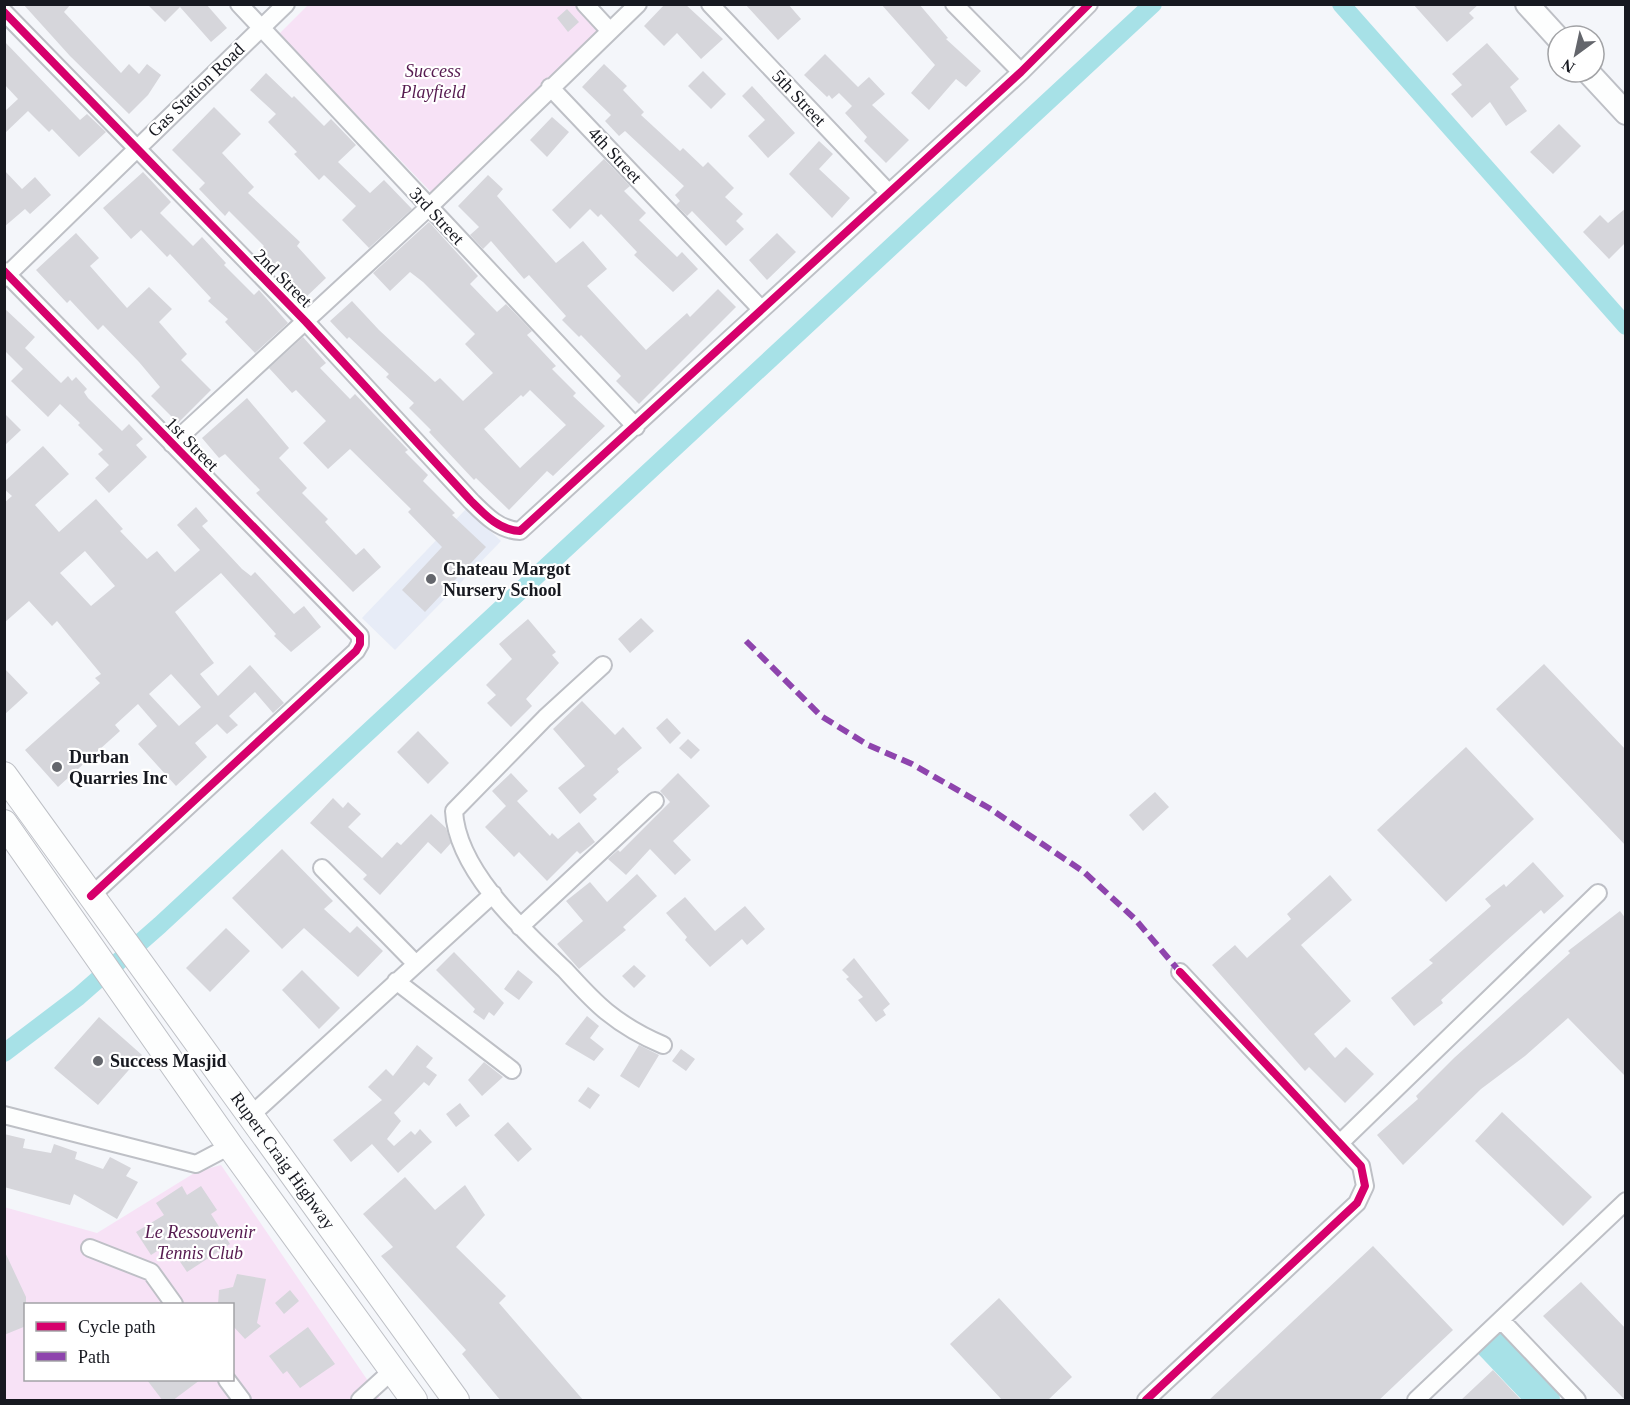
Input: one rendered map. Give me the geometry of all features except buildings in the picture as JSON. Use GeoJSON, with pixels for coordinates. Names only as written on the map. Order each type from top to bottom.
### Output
{"type":"FeatureCollection","features":[{"type":"Feature","properties":{"kind":"main road"},"geometry":{"type":"LineString","coordinates":[[1527,4],[1546,25]]}},
{"type":"Feature","properties":{"kind":"main road"},"geometry":{"type":"LineString","coordinates":[[1599,84],[1626,113]]}},
{"type":"Feature","properties":{"kind":"main road","name":"Rupert Craig Highway"},"geometry":{"type":"LineString","coordinates":[[4,776],[456,1401]]}},
{"type":"Feature","properties":{"kind":"main road","name":"Rupert Craig Highway"},"geometry":{"type":"LineString","coordinates":[[4,823],[120,985],[230,1146],[414,1401]]}},
{"type":"Feature","properties":{"kind":"street","name":"3rd Street"},"geometry":{"type":"LineString","coordinates":[[238,4],[636,427]]}},
{"type":"Feature","properties":{"kind":"street","name":"Gas Station Road"},"geometry":{"type":"LineString","coordinates":[[6,274],[286,4]]}},
{"type":"Feature","properties":{"kind":"street"},"geometry":{"type":"LineString","coordinates":[[585,4],[610,31]]}},
{"type":"Feature","properties":{"kind":"street"},"geometry":{"type":"LineString","coordinates":[[171,444],[429,207],[638,4]]}},
{"type":"Feature","properties":{"kind":"street","name":"5th Street"},"geometry":{"type":"LineString","coordinates":[[710,4],[888,192]]}},
{"type":"Feature","properties":{"kind":"street"},"geometry":{"type":"LineString","coordinates":[[954,4],[1021,72]]}},
{"type":"Feature","properties":{"kind":"street"},"geometry":{"type":"LineString","coordinates":[[636,427],[761,309],[1021,72],[1089,4]]}},
{"type":"Feature","properties":{"kind":"street","name":"2nd Street"},"geometry":{"type":"LineString","coordinates":[[4,12],[306,322],[490,520],[512,531],[520,531],[636,427]]}},
{"type":"Feature","properties":{"kind":"street","name":"4th Street"},"geometry":{"type":"LineString","coordinates":[[550,87],[761,309]]}},
{"type":"Feature","properties":{"kind":"street","name":"1st Street"},"geometry":{"type":"LineString","coordinates":[[6,274],[360,636],[360,644],[356,651],[91,896]]}},
{"type":"Feature","properties":{"kind":"street"},"geometry":{"type":"LineString","coordinates":[[603,666],[545,718],[454,811],[455,828],[465,851],[493,894],[520,927],[607,1012],[650,1040],[663,1044]]}},
{"type":"Feature","properties":{"kind":"street"},"geometry":{"type":"LineString","coordinates":[[520,927],[655,801]]}},
{"type":"Feature","properties":{"kind":"street"},"geometry":{"type":"LineString","coordinates":[[322,868],[415,963]]}},
{"type":"Feature","properties":{"kind":"street"},"geometry":{"type":"LineString","coordinates":[[1340,1143],[1598,893]]}},
{"type":"Feature","properties":{"kind":"street"},"geometry":{"type":"LineString","coordinates":[[250,1116],[493,894]]}},
{"type":"Feature","properties":{"kind":"street"},"geometry":{"type":"LineString","coordinates":[[1146,1401],[1357,1203],[1365,1186],[1360,1166],[1180,972]]}},
{"type":"Feature","properties":{"kind":"street"},"geometry":{"type":"LineString","coordinates":[[396,981],[512,1070]]}},
{"type":"Feature","properties":{"kind":"street"},"geometry":{"type":"LineString","coordinates":[[4,1115],[196,1164],[230,1146]]}},
{"type":"Feature","properties":{"kind":"street"},"geometry":{"type":"LineString","coordinates":[[1416,1401],[1626,1201]]}},
{"type":"Feature","properties":{"kind":"street"},"geometry":{"type":"LineString","coordinates":[[90,1248],[150,1272],[173,1303]]}},
{"type":"Feature","properties":{"kind":"street"},"geometry":{"type":"LineString","coordinates":[[1501,1320],[1577,1401]]}},
{"type":"Feature","properties":{"kind":"street"},"geometry":{"type":"LineString","coordinates":[[361,1400],[393,1370]]}},
{"type":"Feature","properties":{"kind":"street"},"geometry":{"type":"LineString","coordinates":[[229,1381],[242,1401]]}},
{"type":"Feature","properties":{"kind":"shaded area","name":"Chateau Margot Nursery School"},"geometry":{"type":"Polygon","coordinates":[[[466,509],[501,541],[395,650],[362,618],[466,509]]]}},
{"type":"Feature","properties":{"kind":"green space","name":"Success Playfield"},"geometry":{"type":"Polygon","coordinates":[[[309,4],[575,5],[599,29],[431,192],[279,34],[309,4]]]}},
{"type":"Feature","properties":{"kind":"green space","name":"Le Ressouvenir Tennis Club"},"geometry":{"type":"Polygon","coordinates":[[[221,1165],[381,1400],[5,1400],[4,1207],[97,1233],[196,1172],[221,1165]]]}},
{"type":"Feature","properties":{"kind":"waterway"},"geometry":{"type":"LineString","coordinates":[[4,1053],[78,997],[160,925],[1153,4]]}},
{"type":"Feature","properties":{"kind":"waterway"},"geometry":{"type":"LineString","coordinates":[[1341,4],[1626,326]]}},
{"type":"Feature","properties":{"kind":"waterway"},"geometry":{"type":"LineString","coordinates":[[1489,1342],[1544,1400]]}},
{"type":"Feature","properties":{"kind":"marked path"},"geometry":{"type":"LineString","coordinates":[[746,641],[821,716],[868,745],[912,764],[989,808],[1084,872],[1135,919],[1180,972]]}},
{"type":"Feature","properties":{"kind":"cycle path"},"geometry":{"type":"LineString","coordinates":[[4,12],[306,322],[471,501],[499,525],[520,531],[1021,72],[1089,4]]}},
{"type":"Feature","properties":{"kind":"cycle path"},"geometry":{"type":"LineString","coordinates":[[4,271],[360,636],[360,644],[356,651],[91,896]]}},
{"type":"Feature","properties":{"kind":"cycle path"},"geometry":{"type":"LineString","coordinates":[[1146,1400],[1357,1203],[1365,1186],[1361,1166],[1180,972]]}},
{"type":"Feature","properties":{"kind":"place","name":"Chateau Margot Nursery School"},"geometry":{"type":"Point","coordinates":[431,579]}},
{"type":"Feature","properties":{"kind":"place","name":"Durban Quarries Inc"},"geometry":{"type":"Point","coordinates":[57,767]}},
{"type":"Feature","properties":{"kind":"place","name":"Success Masjid"},"geometry":{"type":"Point","coordinates":[98,1061]}}]}
